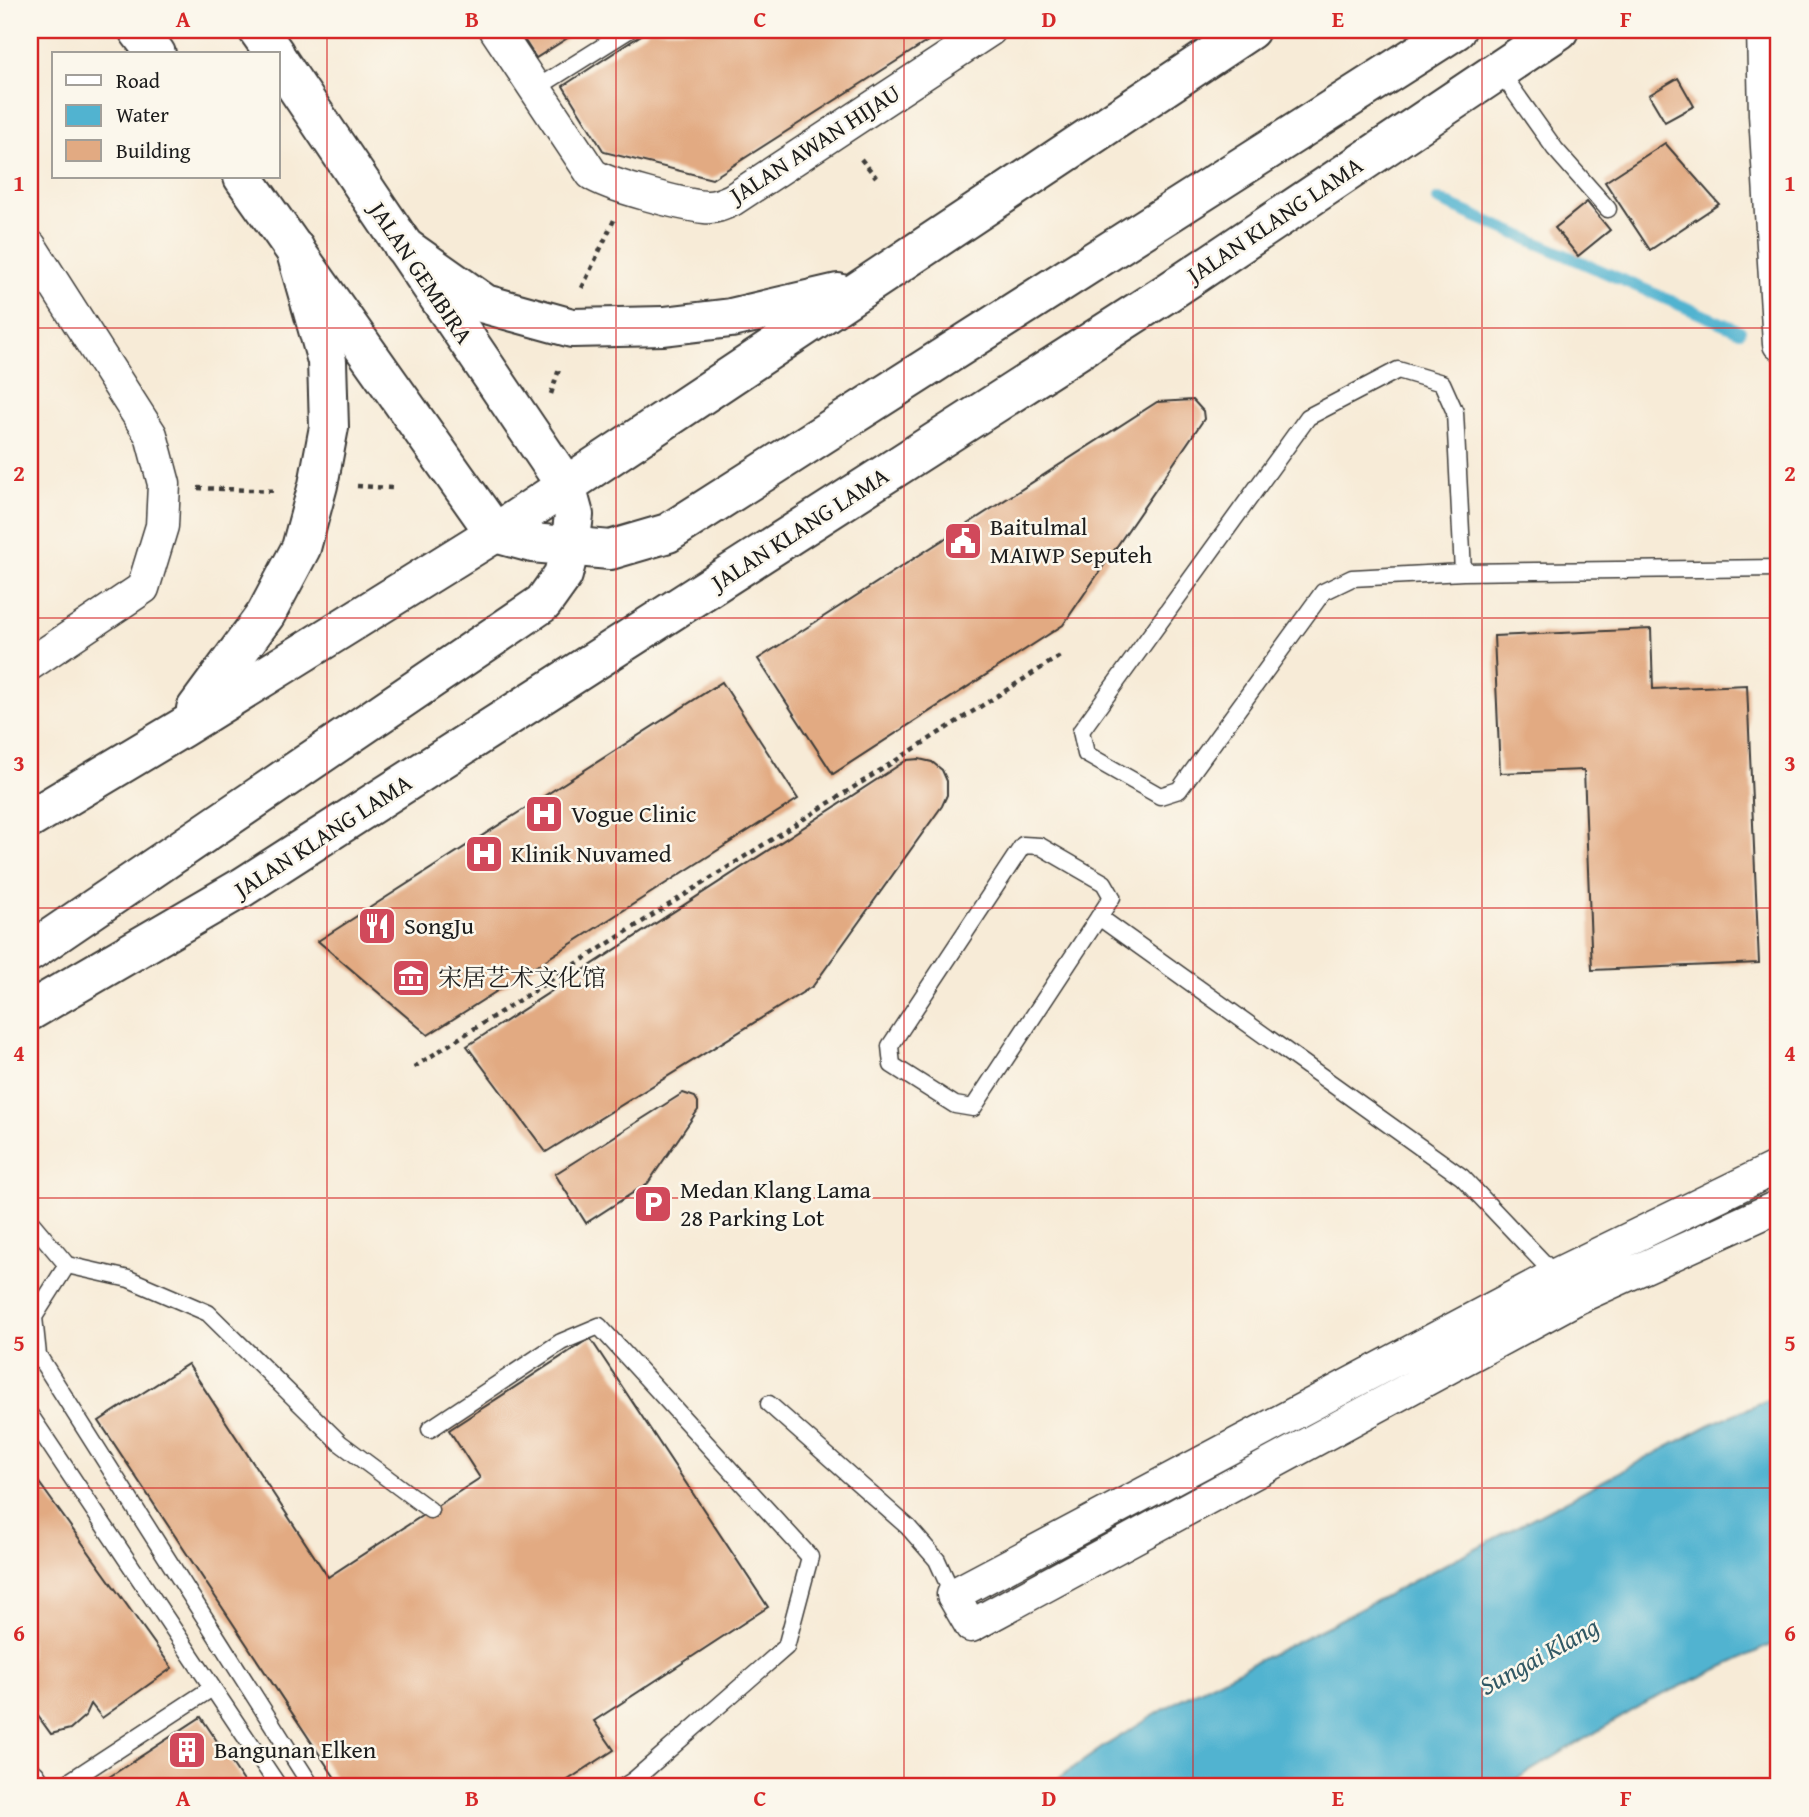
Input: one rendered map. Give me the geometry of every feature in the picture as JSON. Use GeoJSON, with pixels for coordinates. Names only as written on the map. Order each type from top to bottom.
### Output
{"type":"FeatureCollection","features":[{"type":"Feature","properties":{"kind":"main road"},"geometry":{"type":"LineString","coordinates":[[138,30],[154,52]]}},
{"type":"Feature","properties":{"kind":"main road"},"geometry":{"type":"LineString","coordinates":[[258,30],[274,52]]}},
{"type":"Feature","properties":{"kind":"main road"},"geometry":{"type":"LineString","coordinates":[[30,819],[182,728],[495,533],[1250,30]]}},
{"type":"Feature","properties":{"kind":"main road"},"geometry":{"type":"LineString","coordinates":[[244,178],[495,533],[532,543],[610,550],[668,533],[1456,30]]}},
{"type":"Feature","properties":{"kind":"main road","name":"JALAN KLANG LAMA"},"geometry":{"type":"LineString","coordinates":[[30,1011],[243,887],[1167,293],[1559,30]]}},
{"type":"Feature","properties":{"kind":"main road","name":"JALAN GEMBIRA"},"geometry":{"type":"LineString","coordinates":[[280,63],[566,486]]}},
{"type":"Feature","properties":{"kind":"main road"},"geometry":{"type":"LineString","coordinates":[[403,246],[485,304],[572,328],[664,326],[731,318],[862,288]]}},
{"type":"Feature","properties":{"kind":"main road"},"geometry":{"type":"LineString","coordinates":[[182,728],[266,614],[301,548],[318,485],[329,427],[327,361],[295,249]]}},
{"type":"Feature","properties":{"kind":"main road"},"geometry":{"type":"LineString","coordinates":[[30,952],[543,603],[563,575],[570,547],[573,514],[566,486]]}},
{"type":"Feature","properties":{"kind":"street","name":"JALAN AWAN HIJAU"},"geometry":{"type":"LineString","coordinates":[[496,30],[592,174],[629,188],[707,207],[724,204],[990,30]]}},
{"type":"Feature","properties":{"kind":"street"},"geometry":{"type":"LineString","coordinates":[[1763,30],[1765,114],[1779,344]]}},
{"type":"Feature","properties":{"kind":"street"},"geometry":{"type":"LineString","coordinates":[[1770,30],[1779,58]]}},
{"type":"Feature","properties":{"kind":"street"},"geometry":{"type":"LineString","coordinates":[[30,246],[150,435],[164,484],[162,526],[143,588],[30,664]]}},
{"type":"Feature","properties":{"kind":"street"},"geometry":{"type":"LineString","coordinates":[[1779,1167],[1555,1275],[953,1595],[971,1626],[1577,1298],[1779,1206]]}},
{"type":"Feature","properties":{"kind":"street"},"geometry":{"type":"LineString","coordinates":[[30,1779],[35,1787]]}},
{"type":"Feature","properties":{"kind":"lane"},"geometry":{"type":"LineString","coordinates":[[536,89],[629,30]]}},
{"type":"Feature","properties":{"kind":"lane"},"geometry":{"type":"LineString","coordinates":[[1499,70],[1555,149],[1608,209]]}},
{"type":"Feature","properties":{"kind":"lane"},"geometry":{"type":"LineString","coordinates":[[1463,572],[1455,412],[1442,383],[1398,370],[1308,417],[1081,731],[1086,754],[1160,796],[1179,790],[1323,592],[1352,578],[1463,572],[1779,568]]}},
{"type":"Feature","properties":{"kind":"lane"},"geometry":{"type":"LineString","coordinates":[[1023,845],[1041,846],[1104,883],[1112,897],[1099,917],[973,1108],[955,1105],[891,1065],[890,1046],[1023,845]]}},
{"type":"Feature","properties":{"kind":"lane"},"geometry":{"type":"LineString","coordinates":[[1099,917],[1462,1178],[1577,1298]]}},
{"type":"Feature","properties":{"kind":"lane"},"geometry":{"type":"LineString","coordinates":[[30,1221],[67,1265],[129,1279],[208,1313],[340,1443],[430,1510]]}},
{"type":"Feature","properties":{"kind":"lane"},"geometry":{"type":"LineString","coordinates":[[67,1265],[34,1317],[38,1355],[312,1787]]}},
{"type":"Feature","properties":{"kind":"lane"},"geometry":{"type":"LineString","coordinates":[[430,1430],[561,1342],[599,1326],[810,1557],[786,1647],[623,1787]]}},
{"type":"Feature","properties":{"kind":"lane"},"geometry":{"type":"LineString","coordinates":[[769,1404],[908,1527],[937,1560],[953,1595]]}},
{"type":"Feature","properties":{"kind":"lane"},"geometry":{"type":"LineString","coordinates":[[30,1415],[279,1787]]}},
{"type":"Feature","properties":{"kind":"lane"},"geometry":{"type":"LineString","coordinates":[[61,1787],[212,1688]]}},
{"type":"Feature","properties":{"kind":"path"},"geometry":{"type":"LineString","coordinates":[[580,292],[629,188]]}},
{"type":"Feature","properties":{"kind":"path"},"geometry":{"type":"LineString","coordinates":[[548,402],[560,366]]}},
{"type":"Feature","properties":{"kind":"path"},"geometry":{"type":"LineString","coordinates":[[352,486],[392,488]]}},
{"type":"Feature","properties":{"kind":"path"},"geometry":{"type":"LineString","coordinates":[[206,488],[279,491]]}},
{"type":"Feature","properties":{"kind":"path"},"geometry":{"type":"LineString","coordinates":[[414,1068],[1060,656]]}},
{"type":"Feature","properties":{"kind":"water","name":"Sungai Klang"},"geometry":{"type":"Polygon","coordinates":[[[1779,1395],[1779,1641],[1649,1701],[1503,1787],[1046,1787],[1103,1747],[1179,1700],[1330,1625],[1713,1423],[1779,1395]]]}},
{"type":"Feature","properties":{"kind":"building"},"geometry":{"type":"Polygon","coordinates":[[[518,30],[580,30],[536,58],[518,30]]]}},
{"type":"Feature","properties":{"kind":"building"},"geometry":{"type":"Polygon","coordinates":[[[649,30],[921,30],[928,41],[712,179],[604,152],[563,86],[649,30]]]}},
{"type":"Feature","properties":{"kind":"building"},"geometry":{"type":"Polygon","coordinates":[[[1678,78],[1694,106],[1665,122],[1649,95],[1678,78]]]}},
{"type":"Feature","properties":{"kind":"building"},"geometry":{"type":"Polygon","coordinates":[[[1665,143],[1719,204],[1650,250],[1605,182],[1665,143]]]}},
{"type":"Feature","properties":{"kind":"building"},"geometry":{"type":"Polygon","coordinates":[[[1587,202],[1610,230],[1578,256],[1555,228],[1587,202]]]}},
{"type":"Feature","properties":{"kind":"building"},"geometry":{"type":"Polygon","coordinates":[[[1193,400],[1203,411],[1204,419],[1063,625],[833,774],[758,659],[1157,402],[1193,400]]]}},
{"type":"Feature","properties":{"kind":"building"},"geometry":{"type":"Polygon","coordinates":[[[1651,629],[1653,689],[1747,685],[1759,963],[1592,970],[1584,770],[1500,773],[1494,636],[1651,629]]]}},
{"type":"Feature","properties":{"kind":"building"},"geometry":{"type":"Polygon","coordinates":[[[722,682],[798,799],[428,1035],[318,941],[722,682]]]}},
{"type":"Feature","properties":{"kind":"building"},"geometry":{"type":"Polygon","coordinates":[[[907,760],[932,762],[942,770],[947,781],[947,795],[942,806],[813,986],[546,1152],[467,1046],[907,760]]]}},
{"type":"Feature","properties":{"kind":"building"},"geometry":{"type":"Polygon","coordinates":[[[683,1093],[695,1097],[698,1110],[648,1183],[586,1223],[555,1174],[683,1093]]]}},
{"type":"Feature","properties":{"kind":"building"},"geometry":{"type":"Polygon","coordinates":[[[590,1338],[768,1607],[594,1721],[614,1750],[557,1787],[501,1787],[498,1783],[492,1787],[341,1787],[99,1421],[188,1364],[328,1577],[480,1478],[449,1430],[590,1338]]]}},
{"type":"Feature","properties":{"kind":"building"},"geometry":{"type":"Polygon","coordinates":[[[30,1470],[172,1668],[102,1718],[91,1704],[86,1715],[70,1729],[51,1734],[30,1705],[30,1470]]]}},
{"type":"Feature","properties":{"kind":"building","name":"Bangunan Elken"},"geometry":{"type":"Polygon","coordinates":[[[201,1717],[247,1786],[100,1787],[100,1783],[201,1717]]]}},
{"type":"Feature","properties":{"kind":"waterway"},"geometry":{"type":"LineString","coordinates":[[1438,200],[1740,331]]}},
{"type":"Feature","properties":{"kind":"place","name":"Baitulmal MAIWP Seputeh"},"geometry":{"type":"Point","coordinates":[963,541]}},
{"type":"Feature","properties":{"kind":"place","name":"Vogue Clinic"},"geometry":{"type":"Point","coordinates":[544,814]}},
{"type":"Feature","properties":{"kind":"place","name":"Klinik Nuvamed"},"geometry":{"type":"Point","coordinates":[484,854]}},
{"type":"Feature","properties":{"kind":"place","name":"SongJu"},"geometry":{"type":"Point","coordinates":[377,926]}},
{"type":"Feature","properties":{"kind":"place","name":"宋居艺术文化馆"},"geometry":{"type":"Point","coordinates":[411,978]}},
{"type":"Feature","properties":{"kind":"place","name":"Medan Klang Lama 28 Parking Lot"},"geometry":{"type":"Point","coordinates":[653,1204]}},
{"type":"Feature","properties":{"kind":"place","name":"Bangunan Elken"},"geometry":{"type":"Point","coordinates":[187,1750]}}]}
